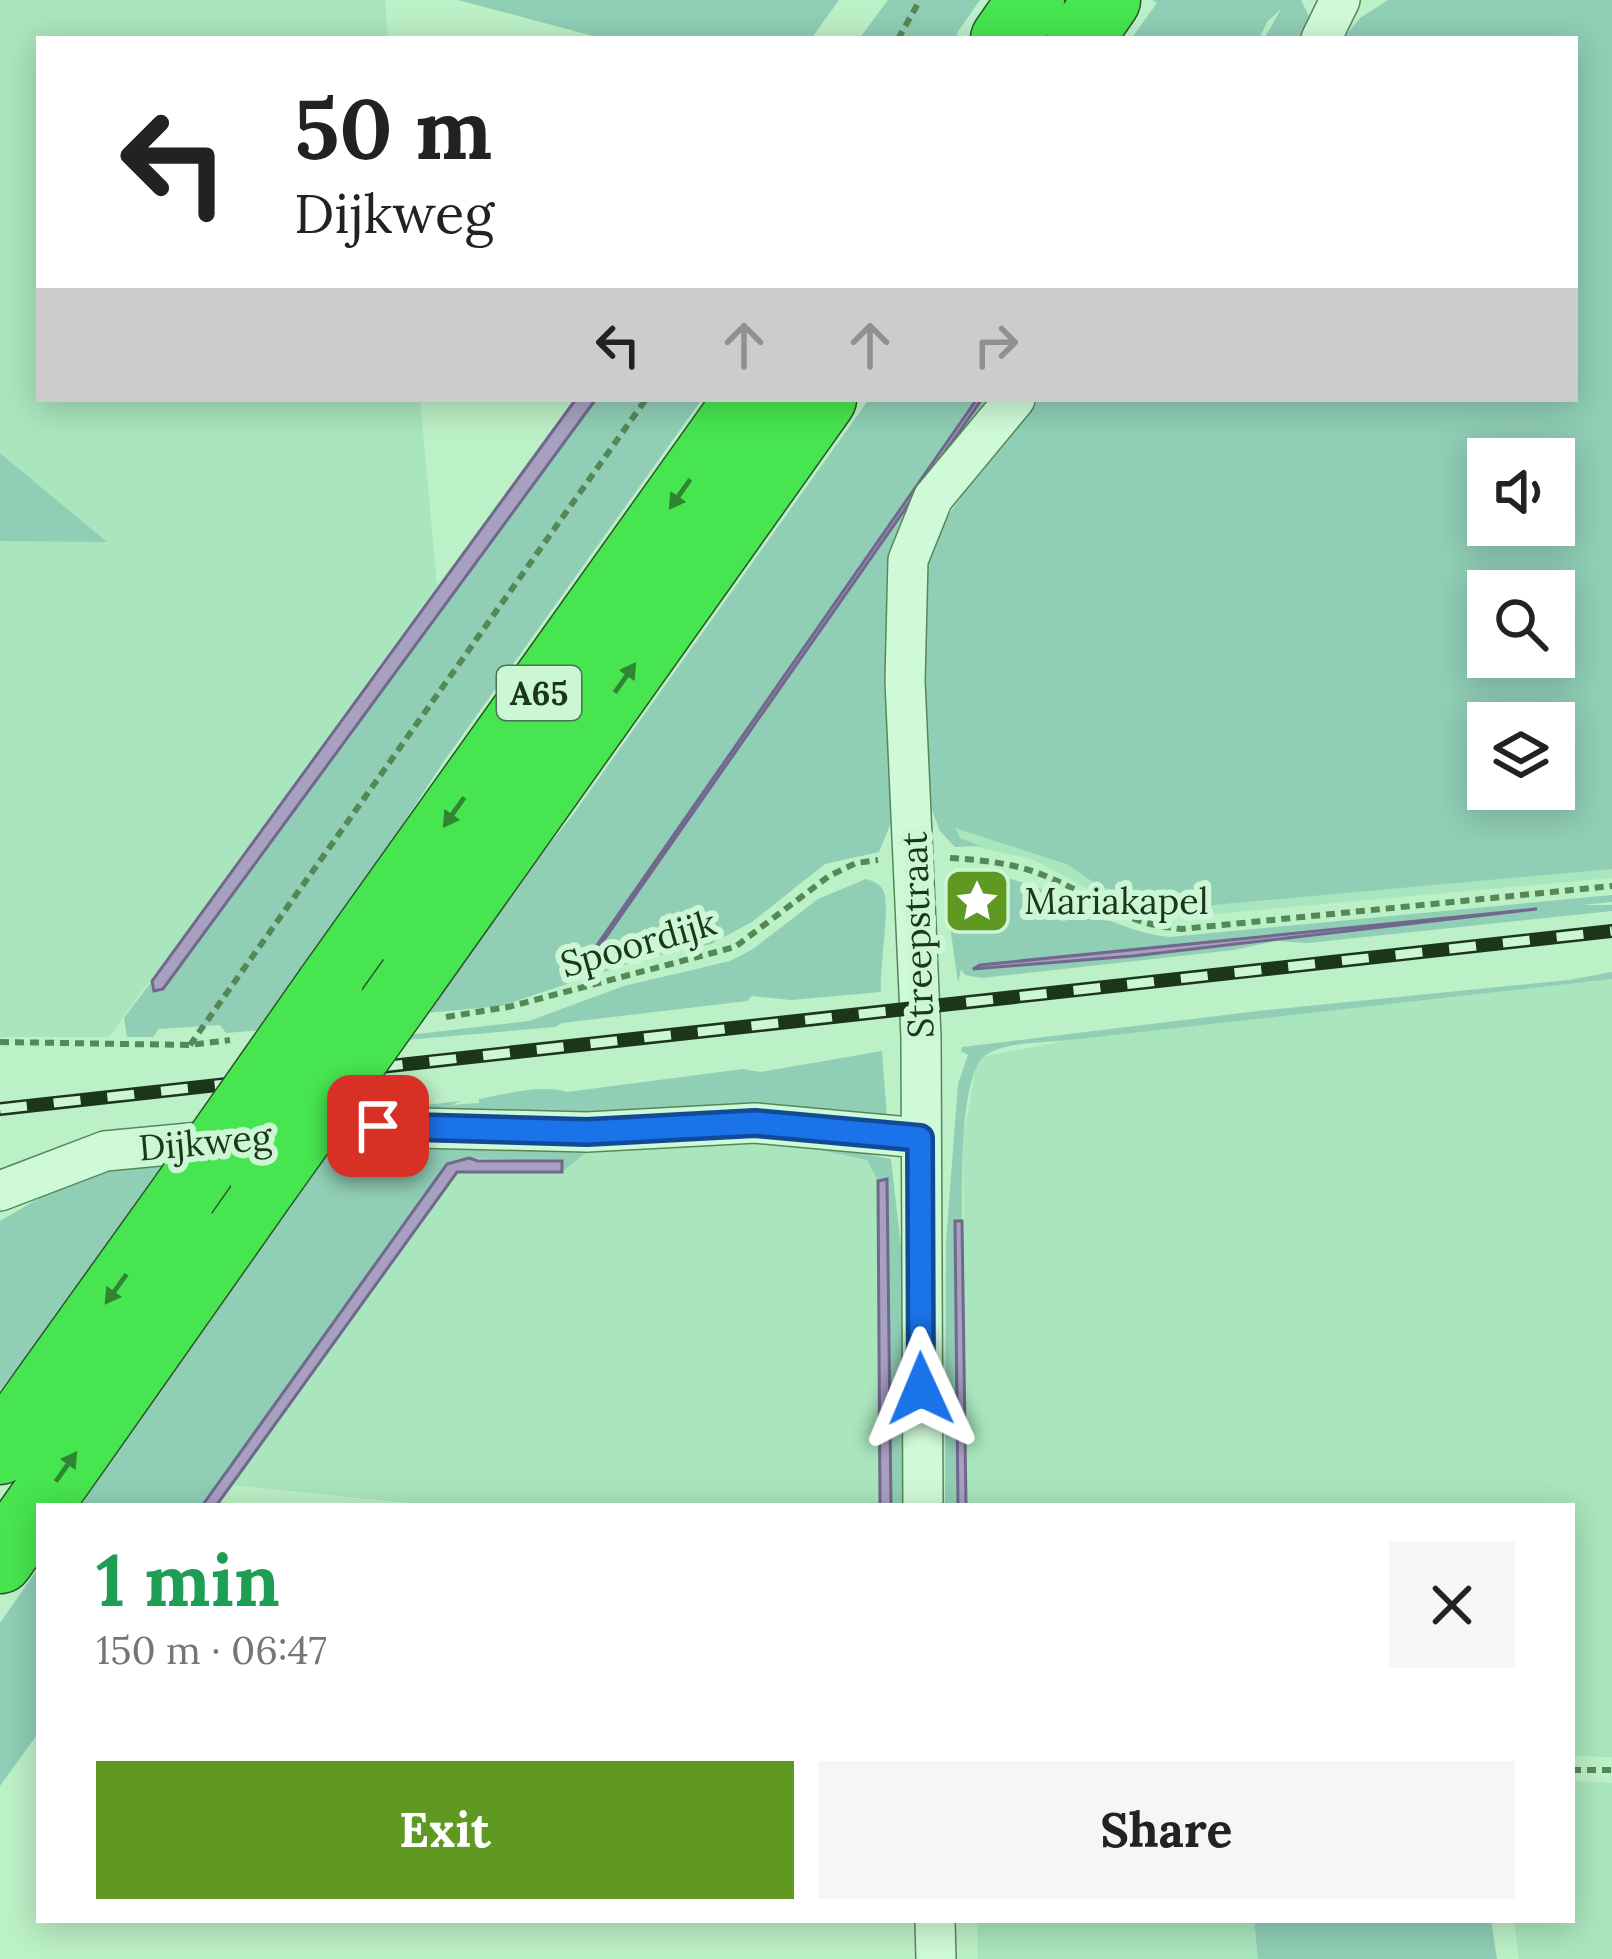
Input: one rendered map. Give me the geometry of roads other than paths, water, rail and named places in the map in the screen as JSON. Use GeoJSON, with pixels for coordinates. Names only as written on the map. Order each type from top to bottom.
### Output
{"type":"FeatureCollection","features":[{"type":"Feature","properties":{"kind":"highway","name":"A65"},"geometry":{"type":"LineString","coordinates":[[0,1451],[746,402]]}},
{"type":"Feature","properties":{"kind":"highway","name":"A65"},"geometry":{"type":"LineString","coordinates":[[40,1503],[265,1185],[427,998],[822,402]]}},
{"type":"Feature","properties":{"kind":"highway","name":"A65"},"geometry":{"type":"LineString","coordinates":[[0,1560],[36,1509]]}},
{"type":"Feature","properties":{"kind":"street"},"geometry":{"type":"LineString","coordinates":[[1322,36],[1340,0]]}},
{"type":"Feature","properties":{"kind":"street","name":"Streepstraat"},"geometry":{"type":"LineString","coordinates":[[923,1503],[921,1037],[905,681],[908,560],[933,498],[1013,402]]}},
{"type":"Feature","properties":{"kind":"street","name":"Dijkweg"},"geometry":{"type":"LineString","coordinates":[[0,1191],[105,1151],[378,1126],[587,1132],[755,1123],[920,1138]]}},
{"type":"Feature","properties":{"kind":"street"},"geometry":{"type":"LineString","coordinates":[[935,1923],[936,1959]]}},
{"type":"Feature","properties":{"kind":"railway"},"geometry":{"type":"LineString","coordinates":[[0,1109],[1612,931]]}},
{"type":"Feature","properties":{"kind":"place","name":"Mariakapel"},"geometry":{"type":"Point","coordinates":[977,901]}}]}
